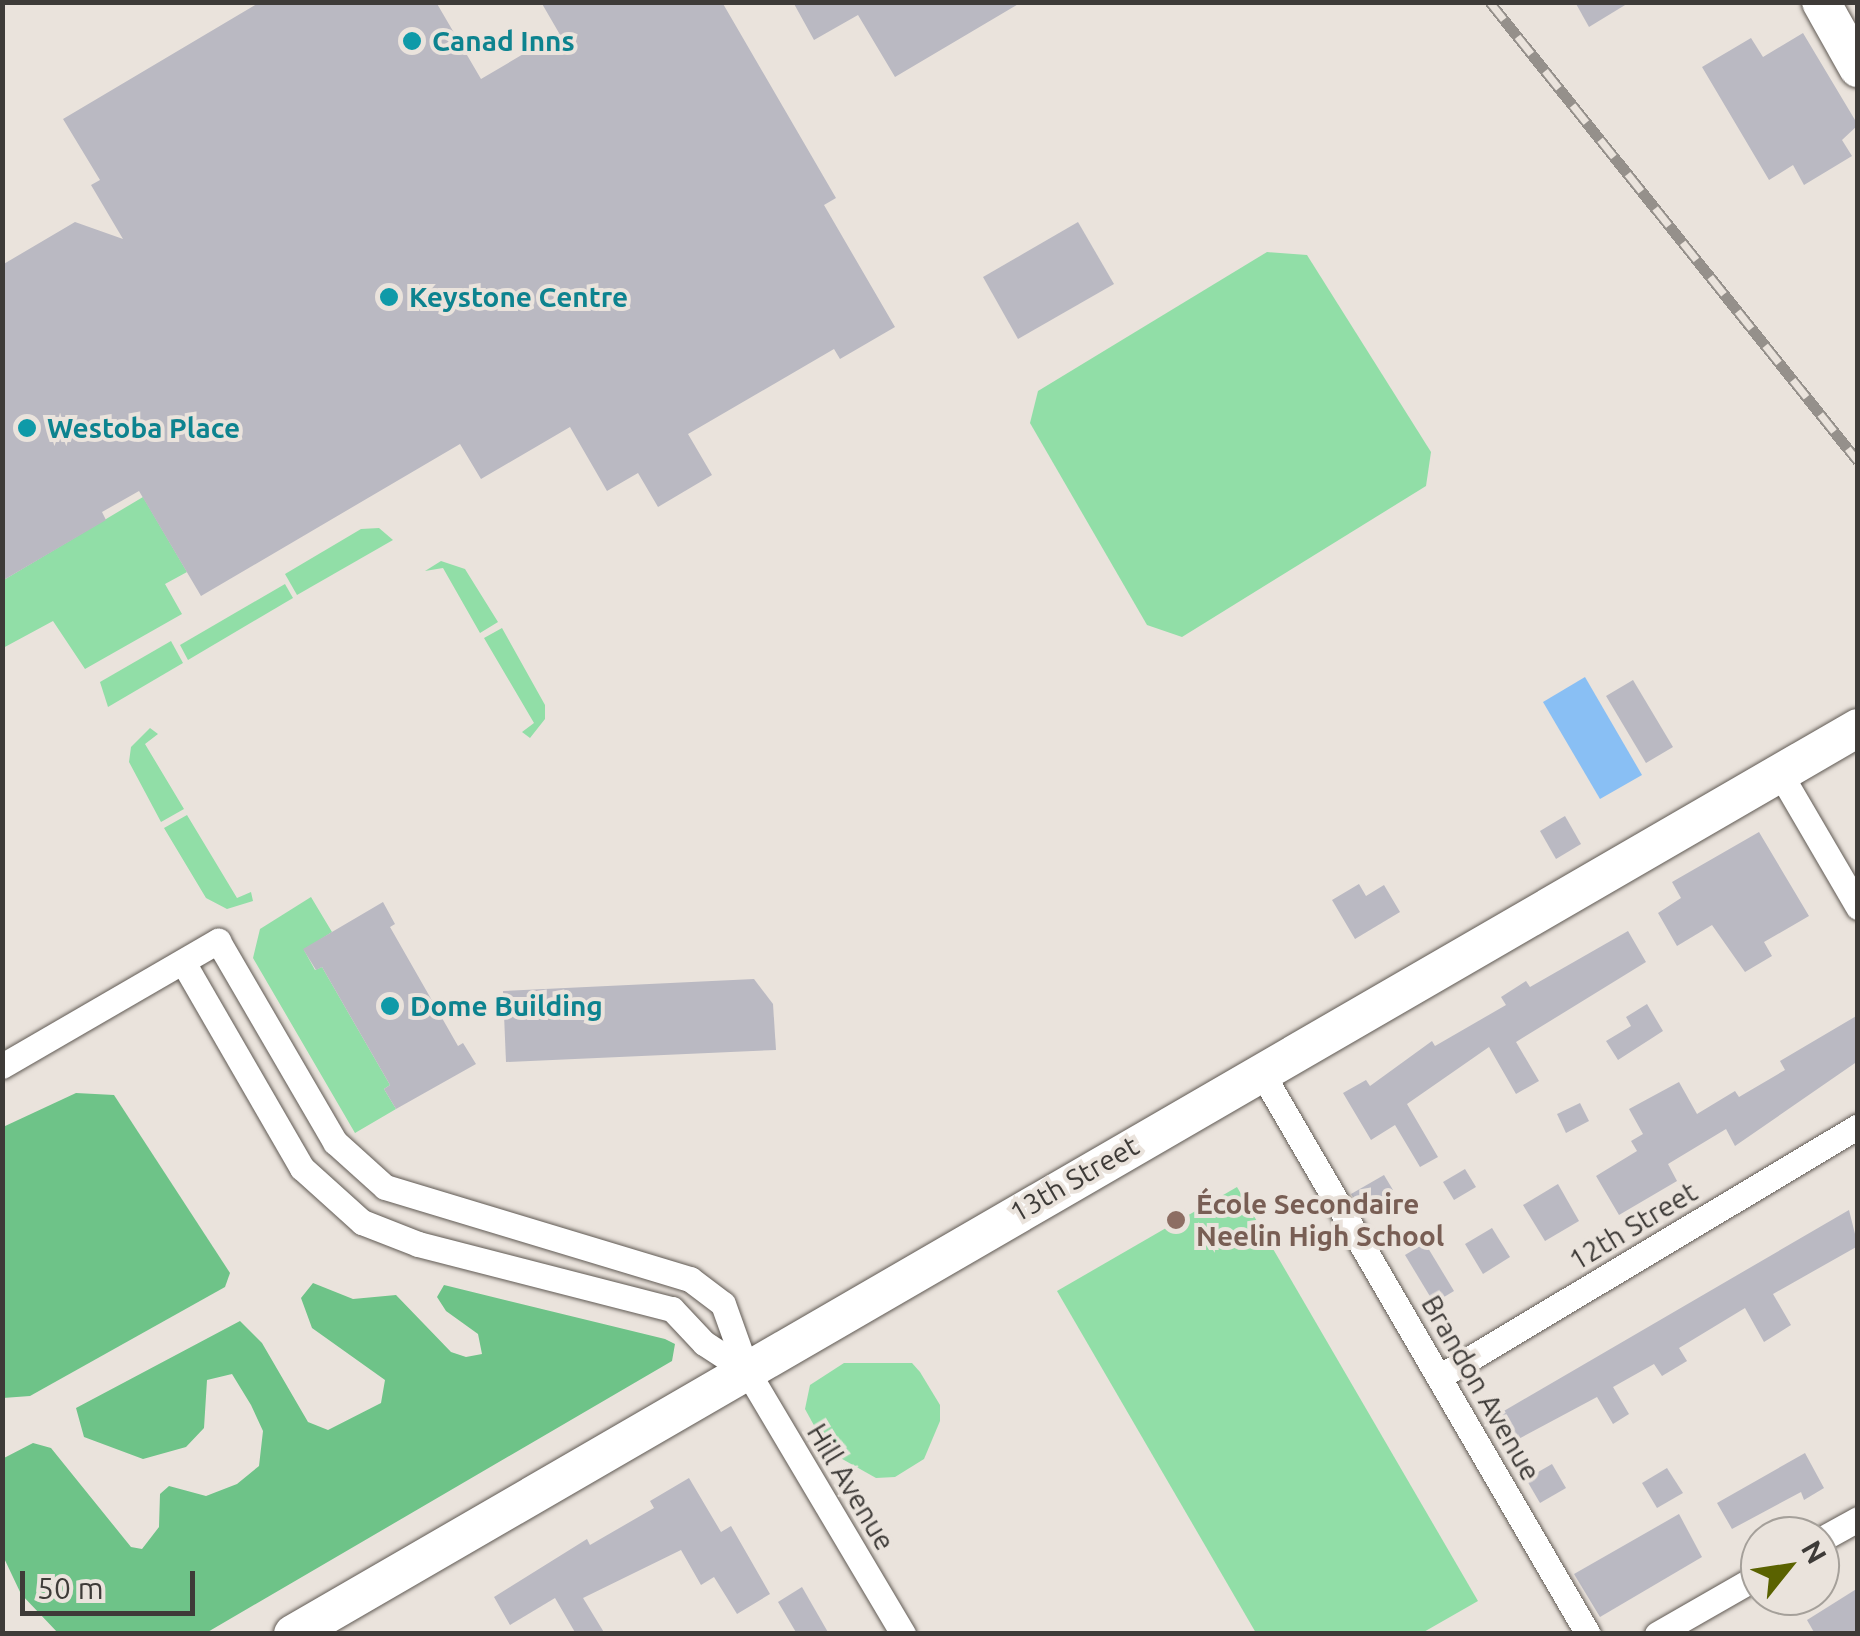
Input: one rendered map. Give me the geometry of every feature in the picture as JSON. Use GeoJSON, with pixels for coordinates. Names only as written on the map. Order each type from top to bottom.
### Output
{"type":"FeatureCollection","features":[{"type":"Feature","properties":{"kind":"street"},"geometry":{"type":"LineString","coordinates":[[1821,2],[1858,68]]}},
{"type":"Feature","properties":{"kind":"street","name":"13th Street"},"geometry":{"type":"LineString","coordinates":[[293,1634],[1778,770],[1858,728]]}},
{"type":"Feature","properties":{"kind":"street"},"geometry":{"type":"LineString","coordinates":[[1778,770],[1858,907]]}},
{"type":"Feature","properties":{"kind":"street","name":"Hill Avenue"},"geometry":{"type":"LineString","coordinates":[[184,962],[218,941],[335,1142],[356,1166],[416,1199],[690,1279],[723,1304],[747,1371],[903,1634]]}},
{"type":"Feature","properties":{"kind":"street"},"geometry":{"type":"LineString","coordinates":[[2,1066],[184,962],[302,1168],[340,1207],[418,1244],[672,1309],[704,1343],[747,1371]]}},
{"type":"Feature","properties":{"kind":"street","name":"Brandon Avenue"},"geometry":{"type":"LineString","coordinates":[[1260,1070],[1588,1634]]}},
{"type":"Feature","properties":{"kind":"street","name":"12th Street"},"geometry":{"type":"LineString","coordinates":[[1439,1376],[1858,1126]]}},
{"type":"Feature","properties":{"kind":"street"},"geometry":{"type":"LineString","coordinates":[[1657,1634],[1740,1586]]}},
{"type":"Feature","properties":{"kind":"green space"},"geometry":{"type":"Polygon","coordinates":[[[1267,252],[1307,255],[1431,452],[1426,486],[1182,637],[1147,625],[1030,423],[1038,391],[1267,252]]]}},
{"type":"Feature","properties":{"kind":"green space"},"geometry":{"type":"Polygon","coordinates":[[[143,497],[187,572],[165,584],[182,614],[85,669],[53,621],[3,648],[2,581],[143,497]]]}},
{"type":"Feature","properties":{"kind":"green space"},"geometry":{"type":"Polygon","coordinates":[[[379,528],[393,540],[297,595],[285,574],[361,529],[379,528]]]}},
{"type":"Feature","properties":{"kind":"green space"},"geometry":{"type":"Polygon","coordinates":[[[441,561],[465,569],[498,622],[480,633],[443,568],[425,571],[441,561]]]}},
{"type":"Feature","properties":{"kind":"green space"},"geometry":{"type":"Polygon","coordinates":[[[285,584],[293,598],[188,660],[180,645],[285,584]]]}},
{"type":"Feature","properties":{"kind":"green space"},"geometry":{"type":"Polygon","coordinates":[[[502,628],[545,705],[545,719],[530,738],[522,732],[534,723],[484,638],[502,628]]]}},
{"type":"Feature","properties":{"kind":"green space"},"geometry":{"type":"Polygon","coordinates":[[[171,641],[183,663],[108,707],[100,682],[171,641]]]}},
{"type":"Feature","properties":{"kind":"green space"},"geometry":{"type":"Polygon","coordinates":[[[150,728],[158,734],[145,744],[184,809],[161,822],[129,762],[131,747],[150,728]]]}},
{"type":"Feature","properties":{"kind":"green space"},"geometry":{"type":"Polygon","coordinates":[[[187,815],[237,898],[251,892],[253,901],[227,909],[206,898],[164,828],[187,815]]]}},
{"type":"Feature","properties":{"kind":"green space"},"geometry":{"type":"Polygon","coordinates":[[[311,897],[332,932],[304,950],[315,970],[322,967],[390,1085],[384,1089],[396,1109],[355,1133],[253,958],[260,929],[311,897]]]}},
{"type":"Feature","properties":{"kind":"green space"},"geometry":{"type":"Polygon","coordinates":[[[76,1093],[114,1095],[230,1273],[225,1287],[30,1396],[3,1398],[3,1127],[76,1093]]]}},
{"type":"Feature","properties":{"kind":"green space"},"geometry":{"type":"Polygon","coordinates":[[[1237,1187],[1478,1601],[1422,1633],[1256,1633],[1057,1291],[1237,1187]]]}},
{"type":"Feature","properties":{"kind":"green space"},"geometry":{"type":"Polygon","coordinates":[[[313,1283],[353,1299],[396,1295],[451,1352],[466,1357],[482,1354],[478,1334],[446,1311],[437,1297],[444,1285],[665,1339],[675,1344],[672,1361],[206,1633],[58,1633],[21,1594],[3,1556],[4,1458],[33,1443],[51,1448],[131,1547],[142,1549],[159,1527],[160,1494],[169,1486],[206,1496],[237,1484],[259,1466],[263,1431],[251,1405],[232,1374],[207,1380],[204,1428],[186,1447],[143,1459],[84,1437],[76,1408],[240,1321],[262,1343],[308,1422],[328,1430],[381,1403],[385,1380],[312,1328],[301,1298],[313,1283]]]}},
{"type":"Feature","properties":{"kind":"green space"},"geometry":{"type":"Polygon","coordinates":[[[844,1363],[912,1363],[920,1372],[940,1405],[940,1421],[924,1459],[895,1477],[876,1478],[828,1451],[805,1409],[810,1385],[844,1363]]]}},
{"type":"Feature","properties":{"kind":"water"},"geometry":{"type":"Polygon","coordinates":[[[1585,677],[1642,775],[1600,799],[1543,702],[1585,677]]]}},
{"type":"Feature","properties":{"kind":"building","name":"Keystone Centre"},"geometry":{"type":"Polygon","coordinates":[[[260,2],[436,2],[481,79],[559,33],[541,2],[722,2],[836,198],[824,205],[895,327],[840,359],[834,349],[688,434],[712,475],[658,507],[638,473],[607,491],[570,427],[481,479],[460,444],[201,596],[139,491],[102,512],[106,520],[2,581],[2,265],[75,222],[123,239],[91,185],[100,180],[63,119],[260,2]]]}},
{"type":"Feature","properties":{"kind":"building"},"geometry":{"type":"Polygon","coordinates":[[[793,2],[1022,2],[895,77],[858,15],[814,40],[793,2]]]}},
{"type":"Feature","properties":{"kind":"building"},"geometry":{"type":"Polygon","coordinates":[[[1575,2],[1630,2],[1589,27],[1575,2]]]}},
{"type":"Feature","properties":{"kind":"building"},"geometry":{"type":"Polygon","coordinates":[[[1803,33],[1858,125],[1842,140],[1852,156],[1804,185],[1793,165],[1769,180],[1702,67],[1751,38],[1763,57],[1803,33]]]}},
{"type":"Feature","properties":{"kind":"building"},"geometry":{"type":"Polygon","coordinates":[[[1078,222],[1114,284],[1018,339],[983,277],[1078,222]]]}},
{"type":"Feature","properties":{"kind":"building"},"geometry":{"type":"Polygon","coordinates":[[[1633,680],[1673,747],[1646,763],[1606,696],[1633,680]]]}},
{"type":"Feature","properties":{"kind":"building"},"geometry":{"type":"Polygon","coordinates":[[[1565,816],[1581,844],[1556,859],[1540,831],[1565,816]]]}},
{"type":"Feature","properties":{"kind":"building"},"geometry":{"type":"Polygon","coordinates":[[[1759,832],[1809,916],[1764,942],[1772,956],[1745,972],[1712,925],[1677,946],[1658,913],[1681,898],[1672,882],[1759,832]]]}},
{"type":"Feature","properties":{"kind":"building"},"geometry":{"type":"Polygon","coordinates":[[[1359,884],[1366,896],[1384,885],[1400,912],[1355,939],[1332,900],[1359,884]]]}},
{"type":"Feature","properties":{"kind":"building","name":"Dome Building"},"geometry":{"type":"Polygon","coordinates":[[[383,902],[395,924],[390,927],[458,1046],[463,1043],[476,1064],[396,1109],[384,1089],[390,1085],[322,967],[316,970],[303,949],[383,902]]]}},
{"type":"Feature","properties":{"kind":"building"},"geometry":{"type":"Polygon","coordinates":[[[1628,931],[1646,962],[1516,1042],[1539,1081],[1516,1094],[1489,1047],[1407,1104],[1438,1157],[1420,1167],[1395,1125],[1371,1140],[1343,1093],[1366,1080],[1370,1086],[1432,1041],[1435,1046],[1506,1005],[1501,997],[1526,981],[1530,987],[1628,931]]]}},
{"type":"Feature","properties":{"kind":"building"},"geometry":{"type":"Polygon","coordinates":[[[754,979],[773,1004],[776,1050],[506,1062],[503,991],[754,979]]]}},
{"type":"Feature","properties":{"kind":"building"},"geometry":{"type":"Polygon","coordinates":[[[1647,1004],[1663,1031],[1618,1060],[1606,1041],[1631,1026],[1626,1017],[1647,1004]]]}},
{"type":"Feature","properties":{"kind":"building"},"geometry":{"type":"Polygon","coordinates":[[[1858,1015],[1858,1061],[1735,1146],[1726,1129],[1668,1164],[1677,1181],[1619,1215],[1596,1176],[1637,1151],[1631,1141],[1643,1134],[1629,1109],[1679,1082],[1697,1114],[1735,1091],[1739,1097],[1785,1070],[1780,1061],[1858,1015]]]}},
{"type":"Feature","properties":{"kind":"building"},"geometry":{"type":"Polygon","coordinates":[[[1580,1103],[1589,1121],[1566,1133],[1557,1114],[1580,1103]]]}},
{"type":"Feature","properties":{"kind":"building"},"geometry":{"type":"Polygon","coordinates":[[[1465,1169],[1476,1187],[1454,1200],[1443,1182],[1465,1169]]]}},
{"type":"Feature","properties":{"kind":"building"},"geometry":{"type":"Polygon","coordinates":[[[1384,1175],[1393,1190],[1360,1209],[1351,1194],[1384,1175]]]}},
{"type":"Feature","properties":{"kind":"building"},"geometry":{"type":"Polygon","coordinates":[[[1558,1184],[1579,1221],[1545,1241],[1523,1205],[1558,1184]]]}},
{"type":"Feature","properties":{"kind":"building"},"geometry":{"type":"Polygon","coordinates":[[[1849,1210],[1858,1246],[1773,1294],[1791,1325],[1764,1342],[1745,1308],[1679,1348],[1687,1361],[1662,1376],[1654,1364],[1613,1387],[1629,1414],[1613,1424],[1597,1397],[1513,1442],[1497,1415],[1849,1210]]]}},
{"type":"Feature","properties":{"kind":"building"},"geometry":{"type":"Polygon","coordinates":[[[1492,1228],[1510,1257],[1483,1274],[1465,1244],[1492,1228]]]}},
{"type":"Feature","properties":{"kind":"building"},"geometry":{"type":"Polygon","coordinates":[[[1425,1243],[1454,1291],[1434,1303],[1405,1255],[1425,1243]]]}},
{"type":"Feature","properties":{"kind":"building"},"geometry":{"type":"Polygon","coordinates":[[[1805,1453],[1824,1488],[1804,1500],[1801,1492],[1756,1516],[1740,1516],[1740,1525],[1732,1529],[1717,1503],[1805,1453]]]}},
{"type":"Feature","properties":{"kind":"building"},"geometry":{"type":"Polygon","coordinates":[[[1552,1464],[1566,1488],[1540,1503],[1526,1479],[1552,1464]]]}},
{"type":"Feature","properties":{"kind":"building"},"geometry":{"type":"Polygon","coordinates":[[[1667,1468],[1683,1493],[1657,1508],[1642,1483],[1667,1468]]]}},
{"type":"Feature","properties":{"kind":"building"},"geometry":{"type":"Polygon","coordinates":[[[689,1478],[721,1532],[731,1526],[770,1594],[737,1614],[714,1577],[701,1585],[681,1550],[583,1598],[605,1634],[576,1634],[555,1598],[510,1625],[494,1597],[587,1539],[590,1545],[654,1508],[650,1501],[689,1478]]]}},
{"type":"Feature","properties":{"kind":"building"},"geometry":{"type":"Polygon","coordinates":[[[1679,1514],[1702,1557],[1600,1617],[1574,1574],[1679,1514]]]}},
{"type":"Feature","properties":{"kind":"building"},"geometry":{"type":"Polygon","coordinates":[[[802,1587],[829,1634],[797,1634],[778,1602],[802,1587]]]}},
{"type":"Feature","properties":{"kind":"building"},"geometry":{"type":"Polygon","coordinates":[[[1858,1588],[1858,1634],[1815,1634],[1807,1620],[1813,1616],[1840,1616],[1840,1599],[1858,1588]]]}},
{"type":"Feature","properties":{"kind":"railway"},"geometry":{"type":"LineString","coordinates":[[1490,2],[1858,461]]}},
{"type":"Feature","properties":{"kind":"place","name":"Canad Inns"},"geometry":{"type":"Point","coordinates":[412,41]}},
{"type":"Feature","properties":{"kind":"place","name":"Keystone Centre"},"geometry":{"type":"Point","coordinates":[389,297]}},
{"type":"Feature","properties":{"kind":"place","name":"Westoba Place"},"geometry":{"type":"Point","coordinates":[27,428]}},
{"type":"Feature","properties":{"kind":"place","name":"Dome Building"},"geometry":{"type":"Point","coordinates":[390,1006]}},
{"type":"Feature","properties":{"kind":"place","name":"École Secondaire Neelin High School"},"geometry":{"type":"Point","coordinates":[1176,1220]}}]}
